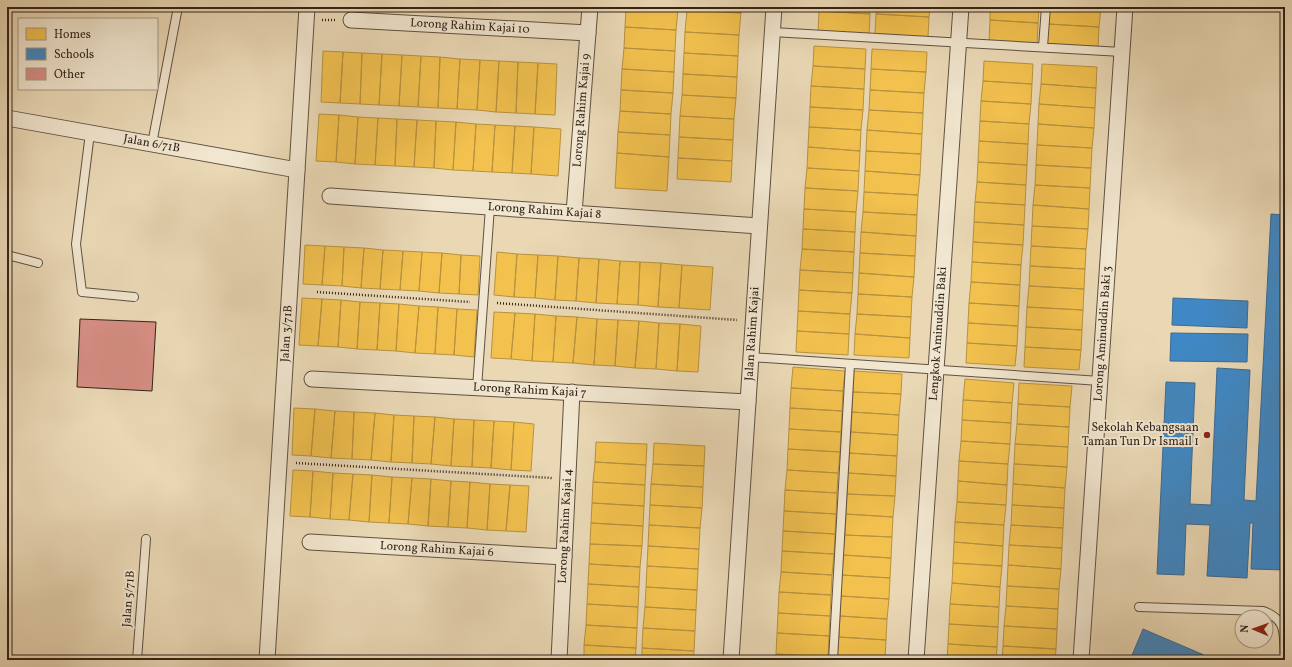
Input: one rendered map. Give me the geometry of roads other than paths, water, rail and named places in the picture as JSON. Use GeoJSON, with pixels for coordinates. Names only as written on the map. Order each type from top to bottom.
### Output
{"type":"FeatureCollection","features":[{"type":"Feature","properties":{"kind":"street","name":"Lorong Rahim Kajai 9"},"geometry":{"type":"LineString","coordinates":[[574,213],[590,7]]}},
{"type":"Feature","properties":{"kind":"street","name":"Jalan Rahim Kajai"},"geometry":{"type":"LineString","coordinates":[[731,660],[774,7]]}},
{"type":"Feature","properties":{"kind":"street","name":"Lengkok Aminuddin Baki"},"geometry":{"type":"LineString","coordinates":[[916,660],[961,7]]}},
{"type":"Feature","properties":{"kind":"street","name":"Lorong Aminuddin Baki 3"},"geometry":{"type":"LineString","coordinates":[[1081,660],[1125,7]]}},
{"type":"Feature","properties":{"kind":"street","name":"Jalan 3/71B"},"geometry":{"type":"LineString","coordinates":[[267,660],[306,14]]}},
{"type":"Feature","properties":{"kind":"street","name":"Lorong Rahim Kajai 10"},"geometry":{"type":"LineString","coordinates":[[351,20],[588,33]]}},
{"type":"Feature","properties":{"kind":"street","name":"Jalan 6/71B"},"geometry":{"type":"LineString","coordinates":[[7,118],[297,170]]}},
{"type":"Feature","properties":{"kind":"street","name":"Lorong Rahim Kajai 8"},"geometry":{"type":"LineString","coordinates":[[330,196],[759,226]]}},
{"type":"Feature","properties":{"kind":"street","name":"Lorong Rahim Kajai 7"},"geometry":{"type":"LineString","coordinates":[[312,379],[748,402]]}},
{"type":"Feature","properties":{"kind":"street","name":"Lorong Rahim Kajai 4"},"geometry":{"type":"LineString","coordinates":[[558,660],[572,392]]}},
{"type":"Feature","properties":{"kind":"street","name":"Lorong Rahim Kajai 6"},"geometry":{"type":"LineString","coordinates":[[310,542],[564,557]]}},
{"type":"Feature","properties":{"kind":"lane"},"geometry":{"type":"LineString","coordinates":[[152,144],[178,7]]}},
{"type":"Feature","properties":{"kind":"lane"},"geometry":{"type":"LineString","coordinates":[[1043,48],[1046,7]]}},
{"type":"Feature","properties":{"kind":"lane"},"geometry":{"type":"LineString","coordinates":[[772,32],[1122,52]]}},
{"type":"Feature","properties":{"kind":"lane"},"geometry":{"type":"LineString","coordinates":[[90,133],[76,244],[82,292],[134,297]]}},
{"type":"Feature","properties":{"kind":"lane"},"geometry":{"type":"LineString","coordinates":[[477,388],[490,207]]}},
{"type":"Feature","properties":{"kind":"lane"},"geometry":{"type":"LineString","coordinates":[[7,256],[38,263]]}},
{"type":"Feature","properties":{"kind":"lane"},"geometry":{"type":"LineString","coordinates":[[751,357],[1100,381]]}},
{"type":"Feature","properties":{"kind":"lane"},"geometry":{"type":"LineString","coordinates":[[833,660],[850,364]]}},
{"type":"Feature","properties":{"kind":"lane","name":"Jalan 5/71B"},"geometry":{"type":"LineString","coordinates":[[137,660],[146,539]]}},
{"type":"Feature","properties":{"kind":"lane"},"geometry":{"type":"LineString","coordinates":[[1139,607],[1263,611],[1273,615],[1282,624],[1285,657]]}},
{"type":"Feature","properties":{"kind":"place","name":"Sekolah Kebangsaan Taman Tun Dr Ismail 1"},"geometry":{"type":"Point","coordinates":[1207,435]}}]}
